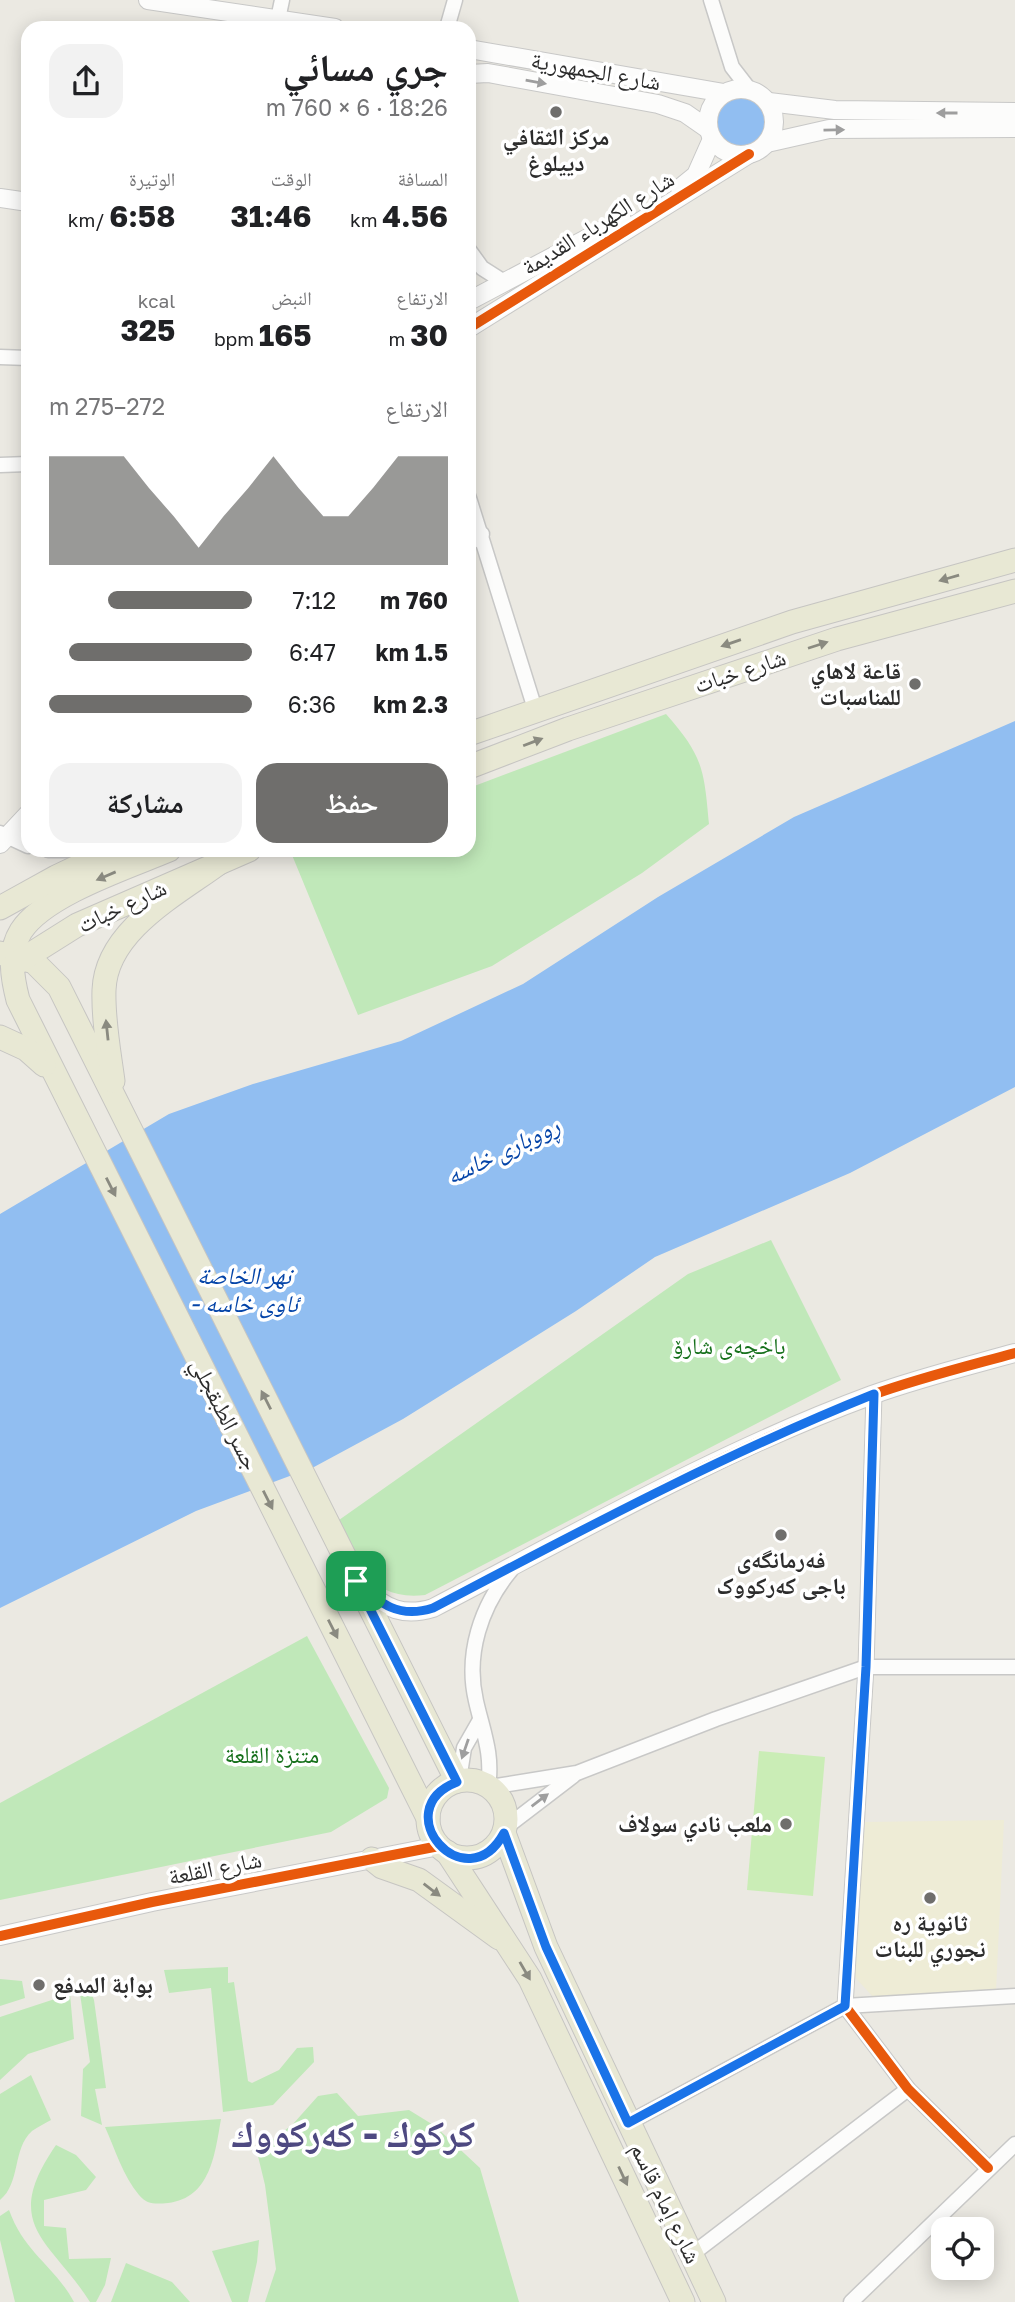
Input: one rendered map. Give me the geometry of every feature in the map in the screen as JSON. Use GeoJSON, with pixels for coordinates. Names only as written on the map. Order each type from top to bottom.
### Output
{"type":"FeatureCollection","features":[{"type":"Feature","properties":{"kind":"main road","name":"شارع خبات"},"geometry":{"type":"LineString","coordinates":[[476,731],[792,622],[1015,560]]}},
{"type":"Feature","properties":{"kind":"main road","name":"شارع خبات"},"geometry":{"type":"LineString","coordinates":[[476,764],[568,729],[837,639],[1015,591]]}},
{"type":"Feature","properties":{"kind":"main road"},"geometry":{"type":"LineString","coordinates":[[0,908],[98,857]]}},
{"type":"Feature","properties":{"kind":"main road"},"geometry":{"type":"LineString","coordinates":[[10,961],[21,931],[45,909],[100,878],[152,857]]}},
{"type":"Feature","properties":{"kind":"main road","name":"شارع خبات"},"geometry":{"type":"LineString","coordinates":[[10,961],[77,925],[231,857]]}},
{"type":"Feature","properties":{"kind":"main road"},"geometry":{"type":"LineString","coordinates":[[117,1103],[104,996],[110,963],[132,931],[223,860]]}},
{"type":"Feature","properties":{"kind":"main road","name":"جسر الطبقجلي"},"geometry":{"type":"LineString","coordinates":[[428,1818],[22,1010],[10,961],[41,967],[59,987],[458,1781]]}},
{"type":"Feature","properties":{"kind":"main road"},"geometry":{"type":"LineString","coordinates":[[0,1037],[26,1049],[53,1073]]}},
{"type":"Feature","properties":{"kind":"main road"},"geometry":{"type":"LineString","coordinates":[[469,1780],[489,1787],[504,1805],[505,1830],[490,1851],[480,1856],[469,1858],[443,1849],[429,1828],[428,1818],[434,1799],[448,1785],[458,1781],[469,1780]]}},
{"type":"Feature","properties":{"kind":"main road","name":"شارع إمام قاسم"},"geometry":{"type":"LineString","coordinates":[[505,1830],[546,1947],[713,2302]]}},
{"type":"Feature","properties":{"kind":"main road","name":"شارع إمام قاسم"},"geometry":{"type":"LineString","coordinates":[[443,1849],[510,1945],[530,1979],[682,2302]]}},
{"type":"Feature","properties":{"kind":"main road"},"geometry":{"type":"LineString","coordinates":[[372,1859],[382,1867],[419,1880],[510,1945]]}},
{"type":"Feature","properties":{"kind":"street"},"geometry":{"type":"LineString","coordinates":[[148,0],[291,21]]}},
{"type":"Feature","properties":{"kind":"street"},"geometry":{"type":"LineString","coordinates":[[278,19],[282,0]]}},
{"type":"Feature","properties":{"kind":"street"},"geometry":{"type":"LineString","coordinates":[[449,21],[454,0]]}},
{"type":"Feature","properties":{"kind":"street"},"geometry":{"type":"LineString","coordinates":[[711,0],[732,67],[748,89],[769,102],[835,110],[1015,112]]}},
{"type":"Feature","properties":{"kind":"street","name":"شارع الجمهورية"},"geometry":{"type":"LineString","coordinates":[[476,50],[724,93]]}},
{"type":"Feature","properties":{"kind":"street"},"geometry":{"type":"LineString","coordinates":[[476,74],[488,73],[658,104],[685,113],[728,153],[749,154],[767,143],[829,129],[1015,128]]}},
{"type":"Feature","properties":{"kind":"street"},"geometry":{"type":"LineString","coordinates":[[710,134],[710,108],[724,93],[748,89]]}},
{"type":"Feature","properties":{"kind":"street"},"geometry":{"type":"LineString","coordinates":[[767,143],[775,123],[769,102]]}},
{"type":"Feature","properties":{"kind":"street","name":"شارع الكهرباء القديمة"},"geometry":{"type":"LineString","coordinates":[[476,297],[687,184],[696,175],[710,134]]}},
{"type":"Feature","properties":{"kind":"street","name":"شارع الكهرباء القديمة"},"geometry":{"type":"LineString","coordinates":[[476,324],[749,154]]}},
{"type":"Feature","properties":{"kind":"street"},"geometry":{"type":"LineString","coordinates":[[0,198],[21,201]]}},
{"type":"Feature","properties":{"kind":"street"},"geometry":{"type":"LineString","coordinates":[[476,260],[482,268],[504,282]]}},
{"type":"Feature","properties":{"kind":"street"},"geometry":{"type":"LineString","coordinates":[[0,357],[21,358]]}},
{"type":"Feature","properties":{"kind":"street"},"geometry":{"type":"LineString","coordinates":[[0,465],[21,464]]}},
{"type":"Feature","properties":{"kind":"street"},"geometry":{"type":"LineString","coordinates":[[476,517],[535,709]]}},
{"type":"Feature","properties":{"kind":"street"},"geometry":{"type":"LineString","coordinates":[[476,539],[482,534]]}},
{"type":"Feature","properties":{"kind":"street"},"geometry":{"type":"LineString","coordinates":[[2,838],[21,820]]}},
{"type":"Feature","properties":{"kind":"street"},"geometry":{"type":"LineString","coordinates":[[2,838],[21,844]]}},
{"type":"Feature","properties":{"kind":"street"},"geometry":{"type":"LineString","coordinates":[[356,1581],[387,1607],[409,1613],[433,1608],[651,1494],[808,1420],[874,1394],[1015,1353]]}},
{"type":"Feature","properties":{"kind":"street"},"geometry":{"type":"LineString","coordinates":[[874,1394],[866,1667],[845,2006],[908,2089],[988,2168]]}},
{"type":"Feature","properties":{"kind":"street"},"geometry":{"type":"LineString","coordinates":[[514,1566],[487,1605],[474,1650],[475,1697],[490,1752],[489,1787],[577,1773],[704,1723],[866,1667],[1015,1667]]}},
{"type":"Feature","properties":{"kind":"street"},"geometry":{"type":"LineString","coordinates":[[458,1781],[464,1748],[480,1720]]}},
{"type":"Feature","properties":{"kind":"street"},"geometry":{"type":"LineString","coordinates":[[505,1830],[577,1773]]}},
{"type":"Feature","properties":{"kind":"street","name":"شارع القلعة"},"geometry":{"type":"LineString","coordinates":[[0,1936],[152,1902],[372,1859],[443,1849]]}},
{"type":"Feature","properties":{"kind":"street"},"geometry":{"type":"LineString","coordinates":[[628,2123],[845,2006],[1015,1996]]}},
{"type":"Feature","properties":{"kind":"street"},"geometry":{"type":"LineString","coordinates":[[691,2255],[908,2089]]}},
{"type":"Feature","properties":{"kind":"street"},"geometry":{"type":"LineString","coordinates":[[851,2302],[1015,2144]]}},
{"type":"Feature","properties":{"kind":"shaded area","name":"ثانوية ره نجوري للبنات"},"geometry":{"type":"Polygon","coordinates":[[[1004,1820],[996,1991],[874,1998],[853,1975],[865,1822],[1004,1820]]]}},
{"type":"Feature","properties":{"kind":"green space"},"geometry":{"type":"Polygon","coordinates":[[[666,714],[688,741],[700,764],[709,824],[642,873],[492,966],[358,1015],[293,857],[476,857],[476,785],[666,714]]]}},
{"type":"Feature","properties":{"kind":"green space","name":"باخچەی شارۆ"},"geometry":{"type":"Polygon","coordinates":[[[771,1240],[841,1380],[425,1595],[390,1592],[368,1576],[339,1520],[688,1274],[771,1240]]]}},
{"type":"Feature","properties":{"kind":"green space","name":"متنزة القلعة"},"geometry":{"type":"Polygon","coordinates":[[[307,1636],[389,1788],[387,1798],[331,1832],[0,1900],[0,1803],[307,1636]]]}},
{"type":"Feature","properties":{"kind":"green space","name":"ملعب نادي سولاف"},"geometry":{"type":"Polygon","coordinates":[[[759,1751],[825,1757],[813,1896],[747,1890],[759,1751]]]}},
{"type":"Feature","properties":{"kind":"green space"},"geometry":{"type":"Polygon","coordinates":[[[228,1967],[228,1983],[234,1982],[248,2081],[252,2083],[279,2070],[297,2048],[313,2047],[314,2062],[273,2105],[223,2112],[211,1988],[169,1993],[164,1970],[228,1967]]]}},
{"type":"Feature","properties":{"kind":"green space"},"geometry":{"type":"Polygon","coordinates":[[[0,1979],[22,1981],[25,1998],[0,2006],[0,1979]]]}},
{"type":"Feature","properties":{"kind":"green space"},"geometry":{"type":"Polygon","coordinates":[[[88,1985],[94,2000],[106,2088],[95,2089],[102,2125],[81,2116],[83,2069],[90,2062],[79,1987],[88,1985]]]}},
{"type":"Feature","properties":{"kind":"green space"},"geometry":{"type":"Polygon","coordinates":[[[70,1994],[74,2039],[28,2054],[0,2080],[0,2017],[70,1994]]]}},
{"type":"Feature","properties":{"kind":"green space"},"geometry":{"type":"Polygon","coordinates":[[[31,2075],[51,2120],[32,2131],[26,2138],[11,2185],[0,2200],[0,2094],[31,2075]]]}},
{"type":"Feature","properties":{"kind":"green space"},"geometry":{"type":"Polygon","coordinates":[[[337,2093],[358,2116],[409,2110],[435,2126],[480,2168],[519,2302],[265,2302],[276,2269],[265,2185],[257,2152],[293,2124],[318,2096],[337,2093]]]}},
{"type":"Feature","properties":{"kind":"green space"},"geometry":{"type":"Polygon","coordinates":[[[221,2119],[213,2159],[202,2183],[194,2193],[182,2199],[156,2204],[142,2198],[133,2188],[105,2127],[221,2119]]]}},
{"type":"Feature","properties":{"kind":"green space"},"geometry":{"type":"Polygon","coordinates":[[[56,2145],[76,2155],[96,2177],[86,2190],[44,2200],[44,2226],[66,2228],[69,2259],[111,2258],[105,2285],[96,2302],[90,2302],[47,2246],[37,2230],[32,2214],[32,2195],[40,2172],[56,2145]]]}},
{"type":"Feature","properties":{"kind":"green space"},"geometry":{"type":"Polygon","coordinates":[[[9,2210],[23,2238],[58,2278],[74,2302],[15,2302],[0,2240],[0,2216],[9,2210]]]}},
{"type":"Feature","properties":{"kind":"green space"},"geometry":{"type":"Polygon","coordinates":[[[259,2240],[248,2302],[232,2302],[212,2251],[259,2240]]]}},
{"type":"Feature","properties":{"kind":"green space"},"geometry":{"type":"Polygon","coordinates":[[[126,2263],[172,2282],[190,2302],[111,2302],[126,2263]]]}},
{"type":"Feature","properties":{"kind":"water"},"geometry":{"type":"Polygon","coordinates":[[[742,95],[752,97],[760,103],[766,111],[766,131],[760,139],[752,145],[742,147],[732,145],[724,139],[718,131],[716,121],[718,111],[724,103],[732,97],[742,95]]]}},
{"type":"Feature","properties":{"kind":"water","name":"نهر الخاصة - ئاوی خاسە"},"geometry":{"type":"Polygon","coordinates":[[[1015,721],[1015,1087],[850,1173],[655,1257],[576,1311],[403,1419],[314,1467],[196,1511],[0,1608],[0,1214],[169,1114],[253,1084],[401,1041],[523,984],[658,897],[794,817],[1015,721]]]}},
{"type":"Feature","properties":{"kind":"cycle path"},"geometry":{"type":"LineString","coordinates":[[476,324],[749,154]]}},
{"type":"Feature","properties":{"kind":"cycle path"},"geometry":{"type":"LineString","coordinates":[[356,1581],[382,1603],[391,1607],[410,1612],[433,1608],[650,1494],[760,1441],[872,1395],[1015,1353]]}},
{"type":"Feature","properties":{"kind":"cycle path"},"geometry":{"type":"LineString","coordinates":[[874,1394],[866,1667],[845,2006],[908,2089],[988,2168]]}},
{"type":"Feature","properties":{"kind":"cycle path"},"geometry":{"type":"LineString","coordinates":[[0,1936],[152,1902],[439,1846]]}},
{"type":"Feature","properties":{"kind":"place","name":"مركز الثقافي دييلوغ"},"geometry":{"type":"Point","coordinates":[556,112]}},
{"type":"Feature","properties":{"kind":"place","name":"قاعة لاهاي للمناسبات"},"geometry":{"type":"Point","coordinates":[915,684]}},
{"type":"Feature","properties":{"kind":"place","name":"فەرمانگەی باجی کەرکووک"},"geometry":{"type":"Point","coordinates":[781,1535]}},
{"type":"Feature","properties":{"kind":"place","name":"ملعب نادي سولاف"},"geometry":{"type":"Point","coordinates":[786,1824]}},
{"type":"Feature","properties":{"kind":"place","name":"ثانوية ره نجوري للبنات"},"geometry":{"type":"Point","coordinates":[930,1898]}},
{"type":"Feature","properties":{"kind":"place","name":"بوابة المدفع"},"geometry":{"type":"Point","coordinates":[39,1985]}},
{"type":"Feature","properties":{"kind":"district","name":"كركوك - کەرکووك"},"geometry":{"type":"Point","coordinates":[353,2134]}},
{"type":"Feature","properties":{"kind":"route"},"geometry":{"type":"LineString","coordinates":[[874,1394],[866,1667],[845,2006],[628,2123],[546,1947],[504,1833],[490,1851],[469,1858],[447,1853],[433,1838],[428,1818],[430,1808],[440,1791],[457,1782],[356,1581],[375,1599],[399,1612],[409,1613],[433,1608],[651,1494],[808,1420],[874,1394]]}},
{"type":"Feature","properties":{"kind":"water label","name":"ڕووباری خاسە"},"geometry":{"type":"Point","coordinates":[503,1151]}}]}
